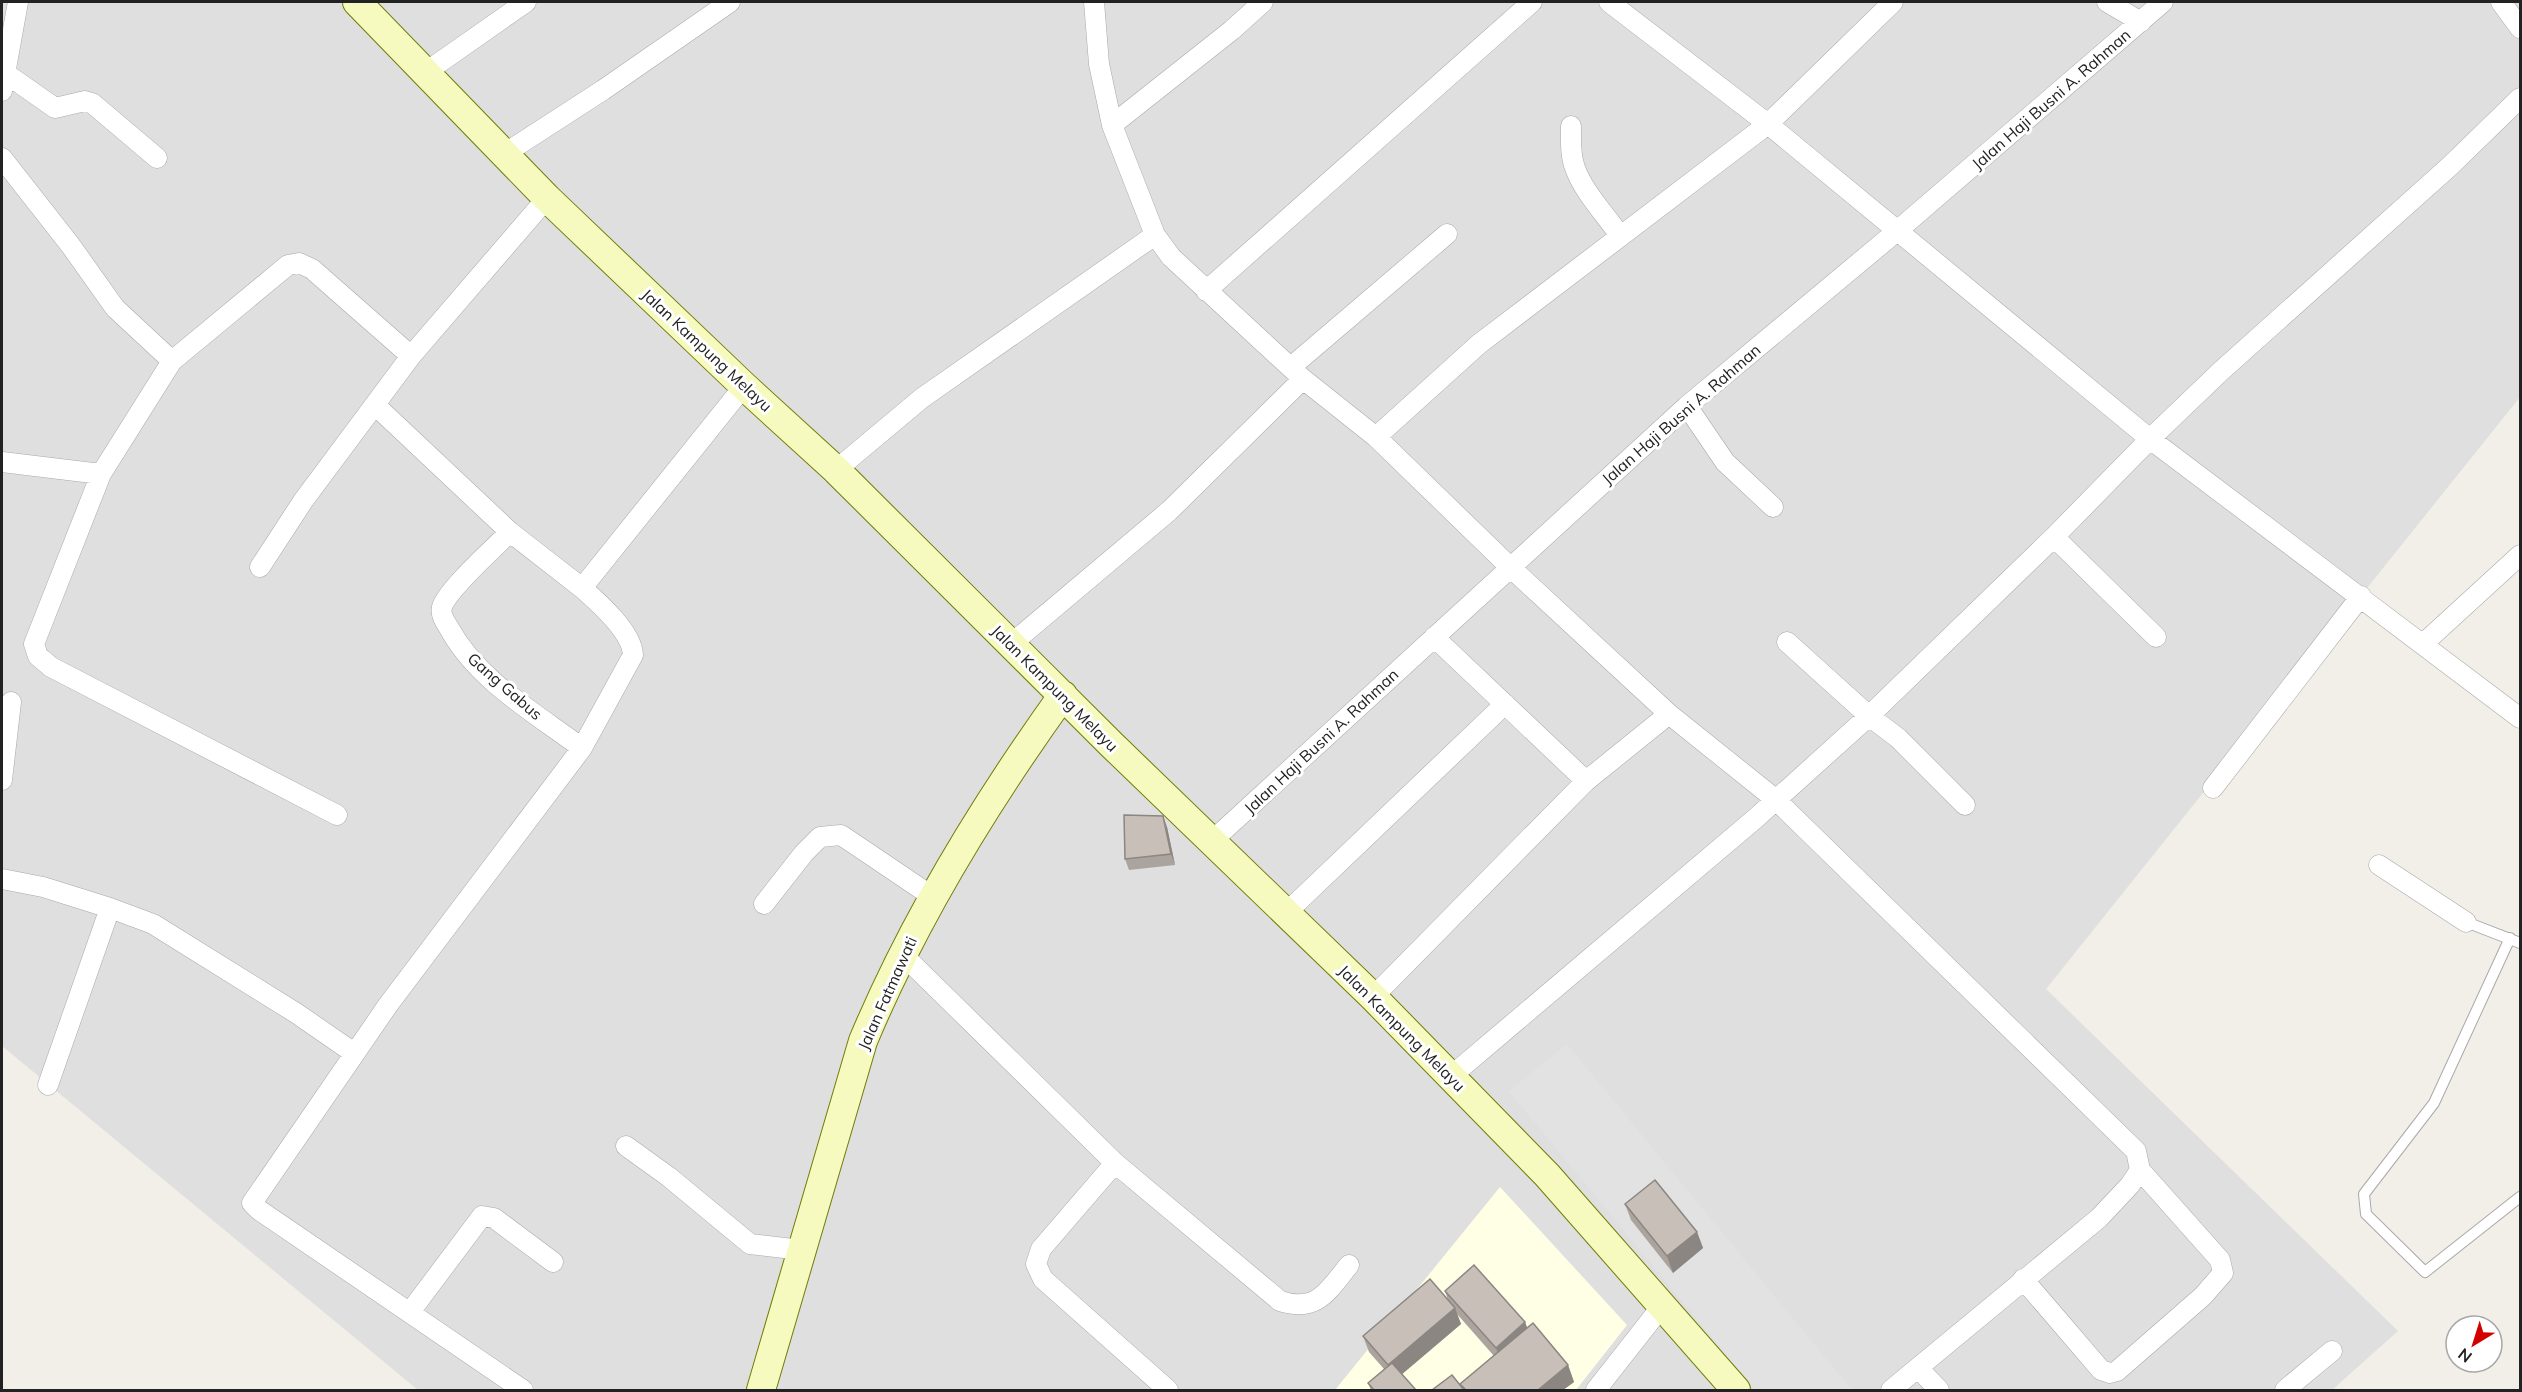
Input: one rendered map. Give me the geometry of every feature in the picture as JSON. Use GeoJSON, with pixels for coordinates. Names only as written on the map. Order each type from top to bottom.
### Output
{"type":"FeatureCollection","features":[{"type":"Feature","properties":{"kind":"main road","name":"Jalan Kampung Melayu"},"geometry":{"type":"LineString","coordinates":[[357,2],[547,198],[744,386],[836,470],[1373,997],[1547,1175],[1736,1390]]}},
{"type":"Feature","properties":{"kind":"main road","name":"Jalan Fatmawati"},"geometry":{"type":"LineString","coordinates":[[761,1390],[863,1041],[902,954],[933,897],[1024,749],[1063,695]]}},
{"type":"Feature","properties":{"kind":"street"},"geometry":{"type":"LineString","coordinates":[[18,2],[8,22],[3,82],[55,108],[85,101],[92,103],[157,158]]}},
{"type":"Feature","properties":{"kind":"street"},"geometry":{"type":"LineString","coordinates":[[426,72],[526,2]]}},
{"type":"Feature","properties":{"kind":"street"},"geometry":{"type":"LineString","coordinates":[[504,154],[603,90],[730,2]]}},
{"type":"Feature","properties":{"kind":"street"},"geometry":{"type":"LineString","coordinates":[[1094,2],[1099,64],[1112,125],[1155,235],[1171,257],[1297,373],[1376,437],[1510,567],[1669,714],[1775,799],[2136,1151],[2140,1170],[2220,1260],[2223,1273],[2203,1296],[2117,1371],[2110,1374],[2101,1370],[2024,1279]]}},
{"type":"Feature","properties":{"kind":"street"},"geometry":{"type":"LineString","coordinates":[[1112,125],[1232,30],[1263,2]]}},
{"type":"Feature","properties":{"kind":"street"},"geometry":{"type":"LineString","coordinates":[[1206,291],[1532,2]]}},
{"type":"Feature","properties":{"kind":"street"},"geometry":{"type":"LineString","coordinates":[[1609,2],[1768,124],[2150,439],[2424,643],[2520,718]]}},
{"type":"Feature","properties":{"kind":"street"},"geometry":{"type":"LineString","coordinates":[[1376,437],[1479,344],[1768,124],[1893,2]]}},
{"type":"Feature","properties":{"kind":"street"},"geometry":{"type":"LineString","coordinates":[[2107,2],[2141,22]]}},
{"type":"Feature","properties":{"kind":"street","name":"Jalan Haji Busni A. Rahman"},"geometry":{"type":"LineString","coordinates":[[1212,841],[1687,406],[1897,231],[2163,2]]}},
{"type":"Feature","properties":{"kind":"street"},"geometry":{"type":"LineString","coordinates":[[2501,2],[2520,28]]}},
{"type":"Feature","properties":{"kind":"street"},"geometry":{"type":"LineString","coordinates":[[1450,1077],[1869,716],[2054,537],[2150,439],[2289,308],[2450,166],[2520,98]]}},
{"type":"Feature","properties":{"kind":"street"},"geometry":{"type":"LineString","coordinates":[[1571,126],[1575,168],[1620,236]]}},
{"type":"Feature","properties":{"kind":"street"},"geometry":{"type":"LineString","coordinates":[[2,158],[71,246],[115,308],[172,361]]}},
{"type":"Feature","properties":{"kind":"street"},"geometry":{"type":"LineString","coordinates":[[260,567],[303,501],[411,356],[547,198]]}},
{"type":"Feature","properties":{"kind":"street"},"geometry":{"type":"LineString","coordinates":[[1011,644],[1161,519],[1297,373],[1447,234]]}},
{"type":"Feature","properties":{"kind":"street"},"geometry":{"type":"LineString","coordinates":[[836,470],[922,398],[1155,235]]}},
{"type":"Feature","properties":{"kind":"street"},"geometry":{"type":"LineString","coordinates":[[337,815],[51,667],[38,656],[34,645],[101,474],[172,361],[288,265],[299,263],[312,269],[411,356]]}},
{"type":"Feature","properties":{"kind":"street"},"geometry":{"type":"LineString","coordinates":[[582,588],[744,386]]}},
{"type":"Feature","properties":{"kind":"street"},"geometry":{"type":"LineString","coordinates":[[375,405],[510,532],[582,588],[605,609],[630,642],[633,656],[582,748],[388,1005],[252,1203],[523,1390]]}},
{"type":"Feature","properties":{"kind":"street"},"geometry":{"type":"LineString","coordinates":[[1687,406],[1725,462],[1773,507]]}},
{"type":"Feature","properties":{"kind":"street"},"geometry":{"type":"LineString","coordinates":[[2,462],[101,474]]}},
{"type":"Feature","properties":{"kind":"street","name":"Gang Gabus"},"geometry":{"type":"LineString","coordinates":[[510,532],[454,589],[442,607],[442,615],[455,639],[474,664],[516,699],[582,748]]}},
{"type":"Feature","properties":{"kind":"street"},"geometry":{"type":"LineString","coordinates":[[2054,537],[2156,637]]}},
{"type":"Feature","properties":{"kind":"street"},"geometry":{"type":"LineString","coordinates":[[2424,643],[2520,555]]}},
{"type":"Feature","properties":{"kind":"street"},"geometry":{"type":"LineString","coordinates":[[2213,788],[2361,596]]}},
{"type":"Feature","properties":{"kind":"street"},"geometry":{"type":"LineString","coordinates":[[1434,637],[1586,781]]}},
{"type":"Feature","properties":{"kind":"street"},"geometry":{"type":"LineString","coordinates":[[1787,642],[1869,716],[1898,738],[1965,805]]}},
{"type":"Feature","properties":{"kind":"street"},"geometry":{"type":"LineString","coordinates":[[2,780],[11,702]]}},
{"type":"Feature","properties":{"kind":"street"},"geometry":{"type":"LineString","coordinates":[[1286,913],[1505,704]]}},
{"type":"Feature","properties":{"kind":"street"},"geometry":{"type":"LineString","coordinates":[[1373,997],[1586,781],[1669,714]]}},
{"type":"Feature","properties":{"kind":"street"},"geometry":{"type":"LineString","coordinates":[[764,904],[804,853],[820,837],[841,836],[933,897]]}},
{"type":"Feature","properties":{"kind":"street"},"geometry":{"type":"LineString","coordinates":[[2379,865],[2466,922]]}},
{"type":"Feature","properties":{"kind":"street"},"geometry":{"type":"LineString","coordinates":[[2,879],[43,887],[153,924],[286,1007],[354,1053]]}},
{"type":"Feature","properties":{"kind":"street"},"geometry":{"type":"LineString","coordinates":[[48,1085],[110,908]]}},
{"type":"Feature","properties":{"kind":"street"},"geometry":{"type":"LineString","coordinates":[[902,954],[1115,1163],[1280,1300],[1296,1306],[1310,1304],[1321,1298],[1349,1265]]}},
{"type":"Feature","properties":{"kind":"street"},"geometry":{"type":"LineString","coordinates":[[626,1146],[669,1177],[750,1244],[801,1250]]}},
{"type":"Feature","properties":{"kind":"street"},"geometry":{"type":"LineString","coordinates":[[1115,1163],[1041,1249],[1036,1264],[1043,1279],[1168,1390]]}},
{"type":"Feature","properties":{"kind":"street"},"geometry":{"type":"LineString","coordinates":[[1891,1390],[2099,1218],[2130,1185],[2140,1170]]}},
{"type":"Feature","properties":{"kind":"street"},"geometry":{"type":"LineString","coordinates":[[410,1312],[482,1216],[494,1218],[553,1262]]}},
{"type":"Feature","properties":{"kind":"street"},"geometry":{"type":"LineString","coordinates":[[1596,1390],[1662,1306]]}},
{"type":"Feature","properties":{"kind":"street"},"geometry":{"type":"LineString","coordinates":[[2285,1390],[2332,1351]]}},
{"type":"Feature","properties":{"kind":"street"},"geometry":{"type":"LineString","coordinates":[[1918,1368],[1939,1390]]}},
{"type":"Feature","properties":{"kind":"lane"},"geometry":{"type":"LineString","coordinates":[[2466,922],[2515,940],[2434,1103],[2424,1119],[2364,1194],[2364,1206],[2366,1214],[2426,1272],[2520,1197]]}},
{"type":"Feature","properties":{"kind":"shaded area"},"geometry":{"type":"Polygon","coordinates":[[[2,2],[2520,2],[2520,397],[2046,989],[2398,1331],[2332,1390],[418,1390],[2,1046],[2,2]]]}},
{"type":"Feature","properties":{"kind":"shaded area"},"geometry":{"type":"Polygon","coordinates":[[[1567,1044],[1852,1390],[1755,1390],[1509,1091],[1567,1044]]]}},
{"type":"Feature","properties":{"kind":"shaded area"},"geometry":{"type":"Polygon","coordinates":[[[1500,1187],[1627,1325],[1576,1390],[1335,1390],[1500,1187]]]}},
{"type":"Feature","properties":{"kind":"building"},"geometry":{"type":"Polygon","coordinates":[[[1124,815],[1163,816],[1171,854],[1125,859],[1124,815]]]}},
{"type":"Feature","properties":{"kind":"building"},"geometry":{"type":"Polygon","coordinates":[[[1655,1180],[1697,1232],[1667,1256],[1625,1204],[1655,1180]]]}},
{"type":"Feature","properties":{"kind":"building"},"geometry":{"type":"Polygon","coordinates":[[[1474,1265],[1525,1322],[1496,1348],[1445,1291],[1474,1265]]]}},
{"type":"Feature","properties":{"kind":"building"},"geometry":{"type":"Polygon","coordinates":[[[1430,1279],[1455,1308],[1388,1365],[1363,1336],[1430,1279]]]}},
{"type":"Feature","properties":{"kind":"building"},"geometry":{"type":"Polygon","coordinates":[[[1533,1323],[1568,1365],[1538,1390],[1466,1390],[1460,1384],[1533,1323]]]}},
{"type":"Feature","properties":{"kind":"building"},"geometry":{"type":"Polygon","coordinates":[[[1392,1363],[1416,1390],[1374,1390],[1368,1383],[1392,1363]]]}},
{"type":"Feature","properties":{"kind":"building"},"geometry":{"type":"Polygon","coordinates":[[[1452,1375],[1464,1390],[1432,1390],[1452,1375]]]}}]}
